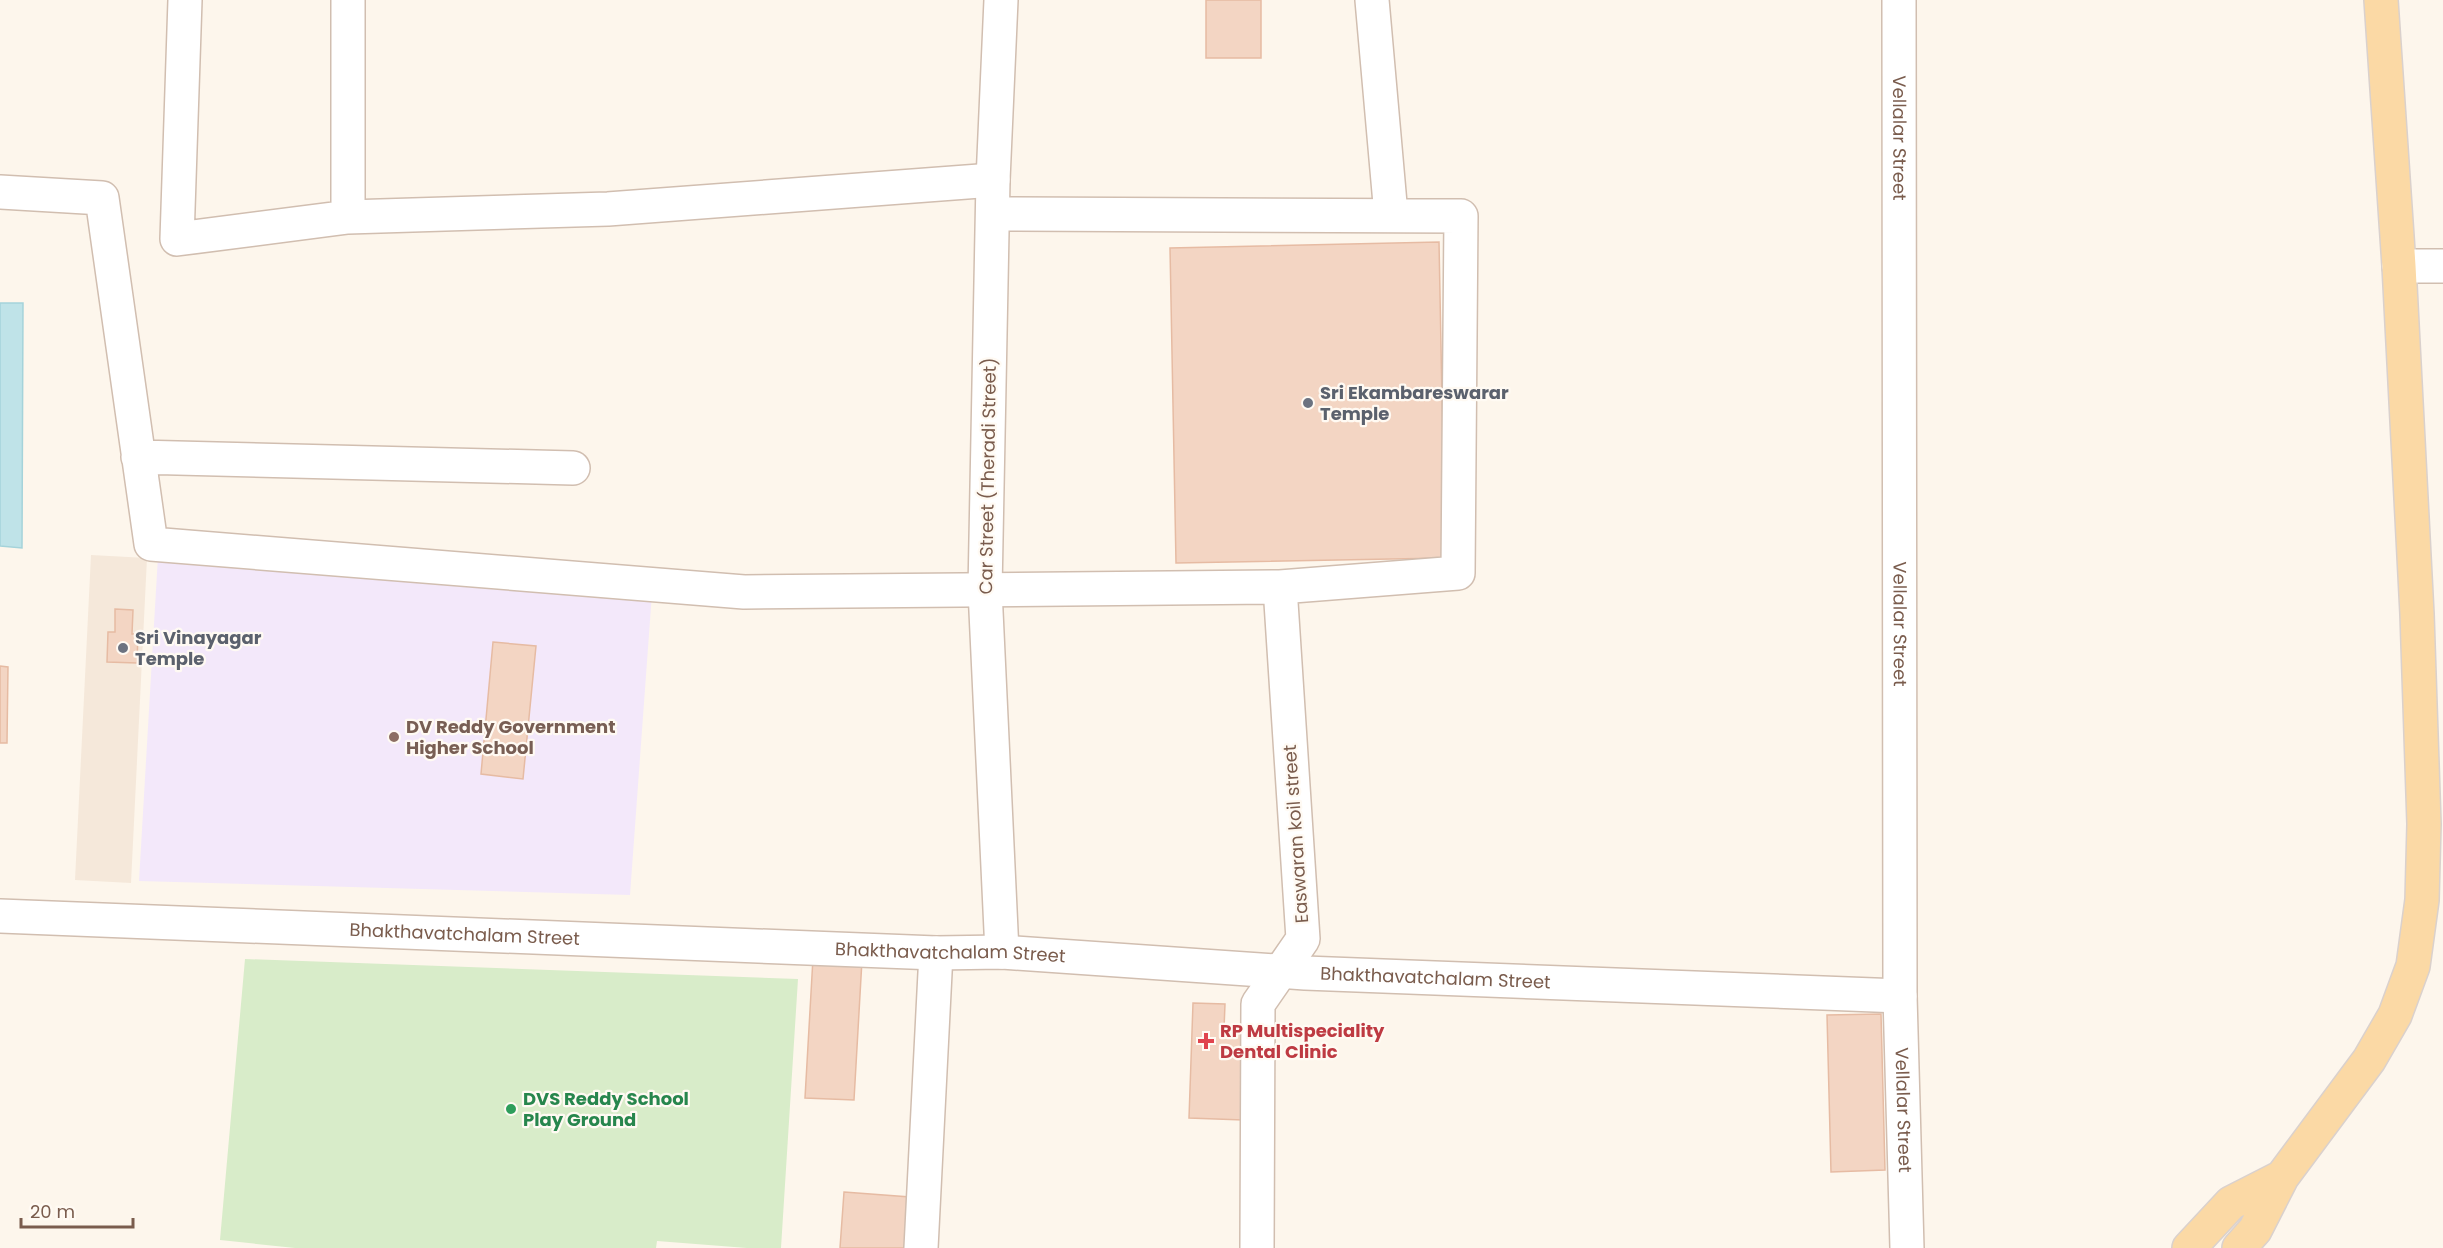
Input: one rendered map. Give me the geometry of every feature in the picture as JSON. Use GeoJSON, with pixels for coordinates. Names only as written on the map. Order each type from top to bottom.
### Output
{"type":"FeatureCollection","features":[{"type":"Feature","properties":{"kind":"main road"},"geometry":{"type":"LineString","coordinates":[[2239,1248],[2255,1230],[2282,1177],[2369,1060],[2395,1015],[2413,966],[2422,900],[2424,824],[2418,625],[2399,266],[2381,0]]}},
{"type":"Feature","properties":{"kind":"main road"},"geometry":{"type":"LineString","coordinates":[[2189,1248],[2231,1203],[2282,1177]]}},
{"type":"Feature","properties":{"kind":"street"},"geometry":{"type":"LineString","coordinates":[[348,0],[348,217]]}},
{"type":"Feature","properties":{"kind":"street","name":"Car Street (Theradi Street)"},"geometry":{"type":"LineString","coordinates":[[1001,0],[993,180],[985,590],[1002,952]]}},
{"type":"Feature","properties":{"kind":"street"},"geometry":{"type":"LineString","coordinates":[[1372,0],[1390,216]]}},
{"type":"Feature","properties":{"kind":"street","name":"Vellalar Street"},"geometry":{"type":"LineString","coordinates":[[1899,0],[1899,996],[1907,1248]]}},
{"type":"Feature","properties":{"kind":"street"},"geometry":{"type":"LineString","coordinates":[[178,1],[177,239],[348,217],[608,209],[993,180]]}},
{"type":"Feature","properties":{"kind":"street"},"geometry":{"type":"LineString","coordinates":[[0,192],[102,198],[151,544],[744,592],[1280,587],[1458,573],[1461,216],[993,214]]}},
{"type":"Feature","properties":{"kind":"street"},"geometry":{"type":"LineString","coordinates":[[2399,266],[2443,266]]}},
{"type":"Feature","properties":{"kind":"street"},"geometry":{"type":"LineString","coordinates":[[138,457],[573,468]]}},
{"type":"Feature","properties":{"kind":"street","name":"Easwaran koil street"},"geometry":{"type":"LineString","coordinates":[[1257,1248],[1258,1004],[1303,939],[1280,587]]}},
{"type":"Feature","properties":{"kind":"street","name":"Bhakthavatchalam Street"},"geometry":{"type":"LineString","coordinates":[[0,916],[936,953],[1002,952],[1281,971],[1899,996]]}},
{"type":"Feature","properties":{"kind":"street"},"geometry":{"type":"LineString","coordinates":[[921,1248],[936,953]]}},
{"type":"Feature","properties":{"kind":"shaded area"},"geometry":{"type":"Polygon","coordinates":[[[91,555],[147,558],[131,883],[75,880],[91,555]]]}},
{"type":"Feature","properties":{"kind":"shaded area","name":"DV Reddy Government Higher School"},"geometry":{"type":"Polygon","coordinates":[[[158,556],[652,593],[630,895],[139,881],[158,556]]]}},
{"type":"Feature","properties":{"kind":"green space","name":"DVS Reddy School Play Ground"},"geometry":{"type":"Polygon","coordinates":[[[245,959],[798,979],[781,1248],[747,1248],[657,1241],[656,1248],[295,1248],[220,1240],[245,959]]]}},
{"type":"Feature","properties":{"kind":"water"},"geometry":{"type":"Polygon","coordinates":[[[0,303],[23,303],[22,548],[0,546],[0,303]]]}},
{"type":"Feature","properties":{"kind":"building"},"geometry":{"type":"Polygon","coordinates":[[[1206,0],[1261,0],[1261,58],[1206,58],[1206,0]]]}},
{"type":"Feature","properties":{"kind":"building","name":"Sri Ekambareswarar Temple"},"geometry":{"type":"Polygon","coordinates":[[[1439,242],[1445,558],[1176,563],[1170,248],[1439,242]]]}},
{"type":"Feature","properties":{"kind":"building","name":"Sri Vinayagar Temple"},"geometry":{"type":"Polygon","coordinates":[[[115,609],[133,610],[132,634],[138,634],[137,663],[107,662],[108,632],[115,632],[115,609]]]}},
{"type":"Feature","properties":{"kind":"building"},"geometry":{"type":"Polygon","coordinates":[[[493,642],[536,646],[523,779],[481,774],[493,642]]]}},
{"type":"Feature","properties":{"kind":"building"},"geometry":{"type":"Polygon","coordinates":[[[0,666],[8,667],[7,743],[0,743],[0,666]]]}},
{"type":"Feature","properties":{"kind":"building"},"geometry":{"type":"Polygon","coordinates":[[[813,958],[862,960],[854,1100],[805,1098],[813,958]]]}},
{"type":"Feature","properties":{"kind":"building"},"geometry":{"type":"Polygon","coordinates":[[[1193,1003],[1225,1004],[1224,1029],[1247,1030],[1243,1120],[1189,1118],[1193,1003]]]}},
{"type":"Feature","properties":{"kind":"building"},"geometry":{"type":"Polygon","coordinates":[[[1881,1014],[1885,1170],[1831,1172],[1827,1015],[1881,1014]]]}},
{"type":"Feature","properties":{"kind":"building"},"geometry":{"type":"Polygon","coordinates":[[[844,1192],[910,1197],[907,1248],[840,1248],[844,1192]]]}},
{"type":"Feature","properties":{"kind":"place","name":"Sri Ekambareswarar Temple"},"geometry":{"type":"Point","coordinates":[1308,403]}},
{"type":"Feature","properties":{"kind":"place","name":"Sri Vinayagar Temple"},"geometry":{"type":"Point","coordinates":[123,648]}},
{"type":"Feature","properties":{"kind":"place","name":"DV Reddy Government Higher School"},"geometry":{"type":"Point","coordinates":[394,737]}},
{"type":"Feature","properties":{"kind":"place","name":"RP Multispeciality Dental Clinic"},"geometry":{"type":"Point","coordinates":[1206,1041]}},
{"type":"Feature","properties":{"kind":"place","name":"DVS Reddy School Play Ground"},"geometry":{"type":"Point","coordinates":[511,1109]}}]}
